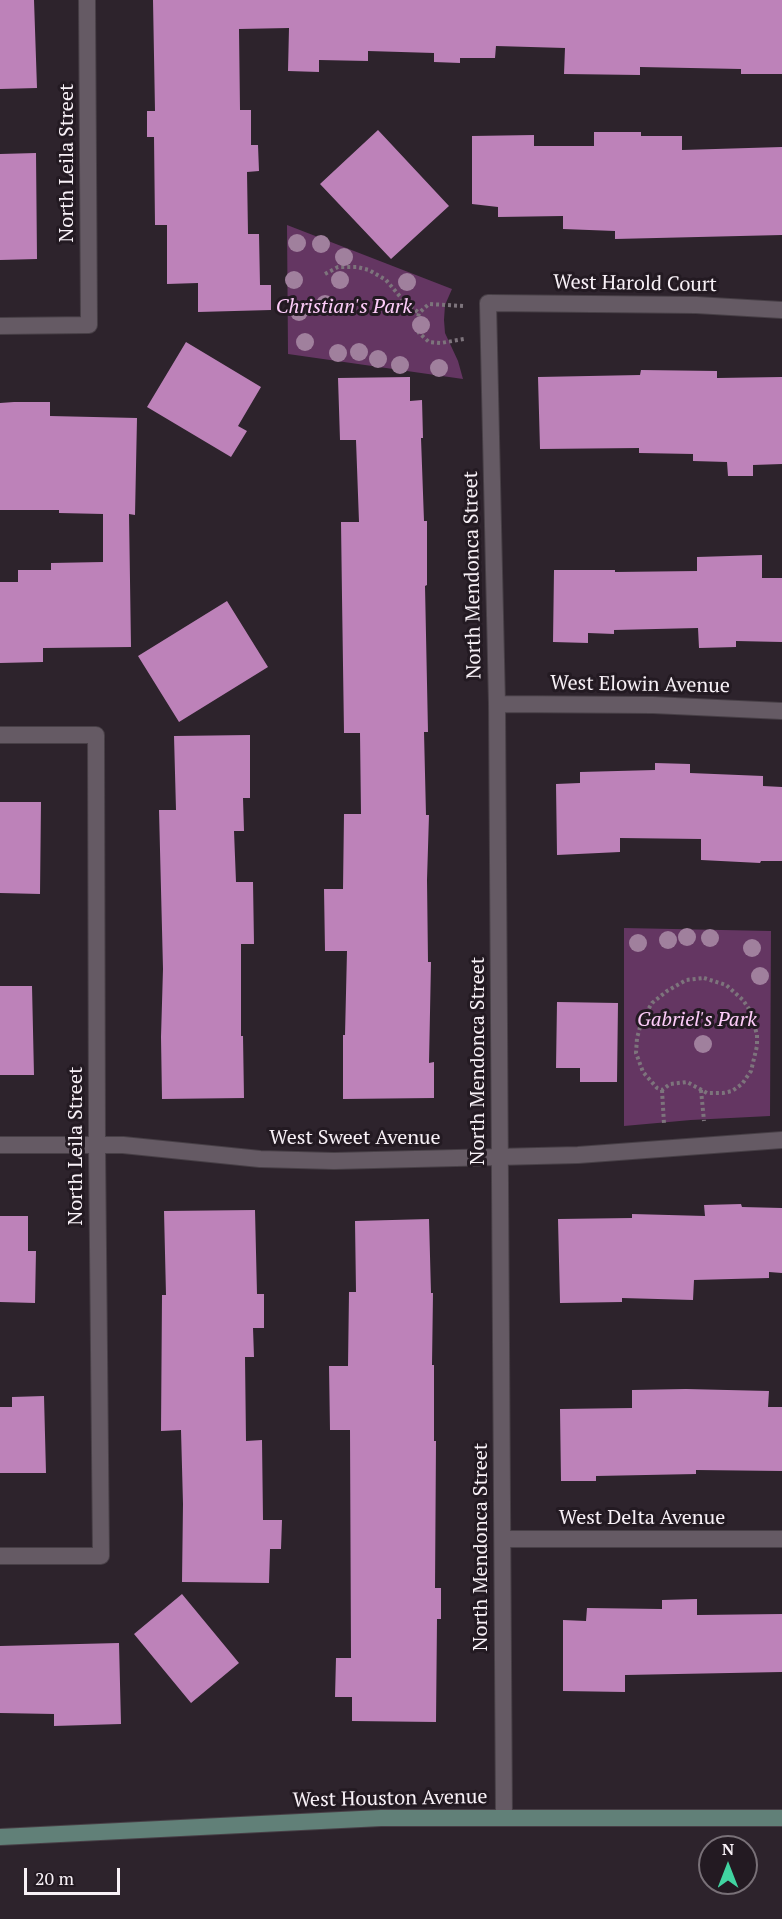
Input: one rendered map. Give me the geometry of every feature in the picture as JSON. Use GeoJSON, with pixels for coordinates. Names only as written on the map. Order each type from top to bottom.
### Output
{"type":"FeatureCollection","features":[{"type":"Feature","properties":{"kind":"main road","name":"West Houston Avenue"},"geometry":{"type":"LineString","coordinates":[[0,1837],[303,1820],[381,1818],[782,1818]]}},
{"type":"Feature","properties":{"kind":"street","name":"North Leila Street"},"geometry":{"type":"LineString","coordinates":[[0,326],[89,325],[87,0]]}},
{"type":"Feature","properties":{"kind":"street","name":"West Harold Court"},"geometry":{"type":"LineString","coordinates":[[488,306],[696,305],[782,310]]}},
{"type":"Feature","properties":{"kind":"street","name":"North Mendonca Street"},"geometry":{"type":"LineString","coordinates":[[488,306],[497,704],[504,1818]]}},
{"type":"Feature","properties":{"kind":"street","name":"West Elowin Avenue"},"geometry":{"type":"LineString","coordinates":[[497,704],[642,705],[782,711]]}},
{"type":"Feature","properties":{"kind":"street","name":"North Leila Street"},"geometry":{"type":"LineString","coordinates":[[0,735],[96,735],[101,1556],[0,1556]]}},
{"type":"Feature","properties":{"kind":"street","name":"West Sweet Avenue"},"geometry":{"type":"LineString","coordinates":[[0,1145],[97,1144],[175,1149],[284,1161],[377,1161],[578,1155],[782,1140]]}},
{"type":"Feature","properties":{"kind":"street","name":"West Delta Avenue"},"geometry":{"type":"LineString","coordinates":[[503,1539],[782,1539]]}},
{"type":"Feature","properties":{"kind":"path"},"geometry":{"type":"LineString","coordinates":[[326,274],[338,267],[357,267],[369,270],[386,280],[403,300],[419,313]]}},
{"type":"Feature","properties":{"kind":"path"},"geometry":{"type":"LineString","coordinates":[[488,306],[429,304],[416,319],[418,333],[429,342],[441,343],[489,333]]}},
{"type":"Feature","properties":{"kind":"path"},"geometry":{"type":"LineString","coordinates":[[704,978],[726,985],[743,1000],[756,1025],[757,1046],[751,1071],[742,1084],[732,1091],[723,1093],[706,1093],[687,1082],[670,1084],[662,1090],[648,1079],[639,1065],[635,1046],[638,1029],[646,1012],[659,997],[686,980],[704,978]]}},
{"type":"Feature","properties":{"kind":"path"},"geometry":{"type":"LineString","coordinates":[[662,1090],[666,1148]]}},
{"type":"Feature","properties":{"kind":"path"},"geometry":{"type":"LineString","coordinates":[[701,1090],[706,1146]]}},
{"type":"Feature","properties":{"kind":"green space","name":"Christian's Park"},"geometry":{"type":"Polygon","coordinates":[[[287,225],[452,289],[445,305],[445,333],[458,361],[463,379],[288,354],[287,225]]]}},
{"type":"Feature","properties":{"kind":"green space","name":"Gabriel's Park"},"geometry":{"type":"Polygon","coordinates":[[[624,928],[771,931],[770,1116],[624,1126],[624,928]]]}},
{"type":"Feature","properties":{"kind":"building"},"geometry":{"type":"Polygon","coordinates":[[[0,0],[34,0],[37,88],[0,89],[0,0]]]}},
{"type":"Feature","properties":{"kind":"building"},"geometry":{"type":"Polygon","coordinates":[[[153,0],[782,0],[782,74],[741,74],[741,69],[640,67],[640,75],[564,74],[565,48],[496,46],[495,58],[460,58],[460,63],[434,62],[434,53],[368,51],[368,61],[319,60],[319,72],[288,71],[289,28],[239,29],[240,110],[251,110],[251,145],[258,145],[259,171],[247,172],[248,234],[259,234],[260,285],[271,285],[271,310],[198,312],[198,283],[167,284],[167,225],[155,225],[154,137],[147,137],[147,111],[155,111],[153,0]]]}},
{"type":"Feature","properties":{"kind":"building"},"geometry":{"type":"Polygon","coordinates":[[[378,130],[449,206],[391,259],[320,184],[378,130]]]}},
{"type":"Feature","properties":{"kind":"building"},"geometry":{"type":"Polygon","coordinates":[[[594,132],[641,132],[641,136],[682,136],[682,150],[782,147],[782,235],[615,239],[615,231],[563,229],[563,216],[498,217],[498,207],[472,204],[472,136],[534,135],[534,146],[594,146],[594,132]]]}},
{"type":"Feature","properties":{"kind":"building"},"geometry":{"type":"Polygon","coordinates":[[[36,153],[37,259],[0,260],[0,154],[36,153]]]}},
{"type":"Feature","properties":{"kind":"building"},"geometry":{"type":"Polygon","coordinates":[[[186,342],[261,387],[238,426],[247,431],[231,457],[147,407],[186,342]]]}},
{"type":"Feature","properties":{"kind":"building"},"geometry":{"type":"Polygon","coordinates":[[[641,370],[717,371],[717,378],[782,377],[782,464],[753,465],[753,476],[728,476],[727,462],[693,461],[693,454],[639,453],[639,448],[540,449],[538,377],[640,375],[641,370]]]}},
{"type":"Feature","properties":{"kind":"building"},"geometry":{"type":"Polygon","coordinates":[[[410,377],[410,401],[422,400],[424,521],[427,521],[427,585],[425,586],[428,732],[424,732],[426,815],[429,815],[428,962],[431,962],[429,1063],[434,1062],[434,1098],[343,1099],[347,951],[325,951],[324,889],[343,889],[344,814],[361,814],[360,733],[344,733],[341,522],[359,522],[356,440],[340,440],[338,378],[410,377]]]}},
{"type":"Feature","properties":{"kind":"building"},"geometry":{"type":"Polygon","coordinates":[[[50,402],[50,416],[137,418],[135,515],[129,514],[131,647],[43,648],[43,662],[0,663],[0,582],[18,582],[18,570],[51,570],[51,563],[103,562],[103,514],[59,513],[59,510],[0,510],[0,403],[50,402]]]}},
{"type":"Feature","properties":{"kind":"building"},"geometry":{"type":"Polygon","coordinates":[[[762,555],[762,578],[782,578],[782,642],[736,641],[736,647],[699,648],[698,628],[614,630],[614,634],[588,633],[588,643],[553,642],[554,570],[697,571],[697,557],[762,555]]]}},
{"type":"Feature","properties":{"kind":"building"},"geometry":{"type":"Polygon","coordinates":[[[227,601],[268,667],[179,722],[138,656],[227,601]]]}},
{"type":"Feature","properties":{"kind":"building"},"geometry":{"type":"Polygon","coordinates":[[[250,735],[250,798],[243,798],[244,831],[234,831],[236,882],[253,882],[254,944],[241,944],[244,1098],[162,1099],[163,969],[159,810],[176,810],[174,736],[250,735]]]}},
{"type":"Feature","properties":{"kind":"building"},"geometry":{"type":"Polygon","coordinates":[[[655,763],[690,764],[690,773],[763,776],[763,786],[782,787],[782,861],[761,861],[760,863],[701,860],[701,839],[620,838],[620,852],[557,855],[556,784],[580,783],[580,772],[655,770],[655,763]]]}},
{"type":"Feature","properties":{"kind":"building"},"geometry":{"type":"Polygon","coordinates":[[[0,802],[41,802],[40,894],[0,893],[0,802]]]}},
{"type":"Feature","properties":{"kind":"building"},"geometry":{"type":"Polygon","coordinates":[[[0,986],[32,986],[34,1075],[0,1075],[0,986]]]}},
{"type":"Feature","properties":{"kind":"building"},"geometry":{"type":"Polygon","coordinates":[[[557,1002],[618,1003],[617,1082],[580,1082],[580,1068],[556,1068],[557,1002]]]}},
{"type":"Feature","properties":{"kind":"building"},"geometry":{"type":"Polygon","coordinates":[[[741,1204],[742,1207],[782,1208],[782,1273],[769,1272],[769,1278],[694,1280],[693,1300],[622,1298],[622,1302],[560,1303],[558,1219],[632,1218],[632,1214],[705,1216],[704,1205],[741,1204]]]}},
{"type":"Feature","properties":{"kind":"building"},"geometry":{"type":"Polygon","coordinates":[[[255,1210],[257,1294],[264,1294],[264,1328],[253,1328],[254,1357],[245,1357],[246,1441],[262,1440],[263,1520],[282,1520],[281,1549],[270,1549],[269,1583],[182,1582],[181,1430],[161,1431],[162,1295],[166,1295],[164,1211],[255,1210]]]}},
{"type":"Feature","properties":{"kind":"building"},"geometry":{"type":"Polygon","coordinates":[[[0,1216],[28,1216],[28,1251],[36,1251],[35,1303],[0,1302],[0,1216]]]}},
{"type":"Feature","properties":{"kind":"building"},"geometry":{"type":"Polygon","coordinates":[[[429,1219],[431,1293],[433,1293],[434,1441],[436,1441],[435,1588],[441,1588],[441,1619],[437,1619],[436,1722],[352,1721],[352,1697],[335,1697],[336,1658],[351,1658],[350,1430],[330,1430],[329,1366],[348,1366],[349,1292],[356,1292],[355,1221],[429,1219]]]}},
{"type":"Feature","properties":{"kind":"building"},"geometry":{"type":"Polygon","coordinates":[[[632,1390],[769,1391],[768,1407],[782,1407],[782,1471],[696,1470],[696,1474],[596,1476],[596,1481],[561,1481],[560,1409],[632,1408],[632,1390]]]}},
{"type":"Feature","properties":{"kind":"building"},"geometry":{"type":"Polygon","coordinates":[[[44,1396],[46,1473],[0,1473],[0,1407],[12,1407],[12,1397],[44,1396]]]}},
{"type":"Feature","properties":{"kind":"building"},"geometry":{"type":"Polygon","coordinates":[[[182,1594],[239,1663],[191,1703],[134,1634],[182,1594]]]}},
{"type":"Feature","properties":{"kind":"building"},"geometry":{"type":"Polygon","coordinates":[[[697,1599],[697,1615],[782,1614],[782,1672],[625,1675],[625,1692],[563,1691],[563,1620],[586,1621],[587,1608],[662,1609],[662,1600],[697,1599]]]}},
{"type":"Feature","properties":{"kind":"building"},"geometry":{"type":"Polygon","coordinates":[[[119,1643],[121,1724],[54,1726],[54,1714],[0,1713],[0,1646],[119,1643]]]}}]}
